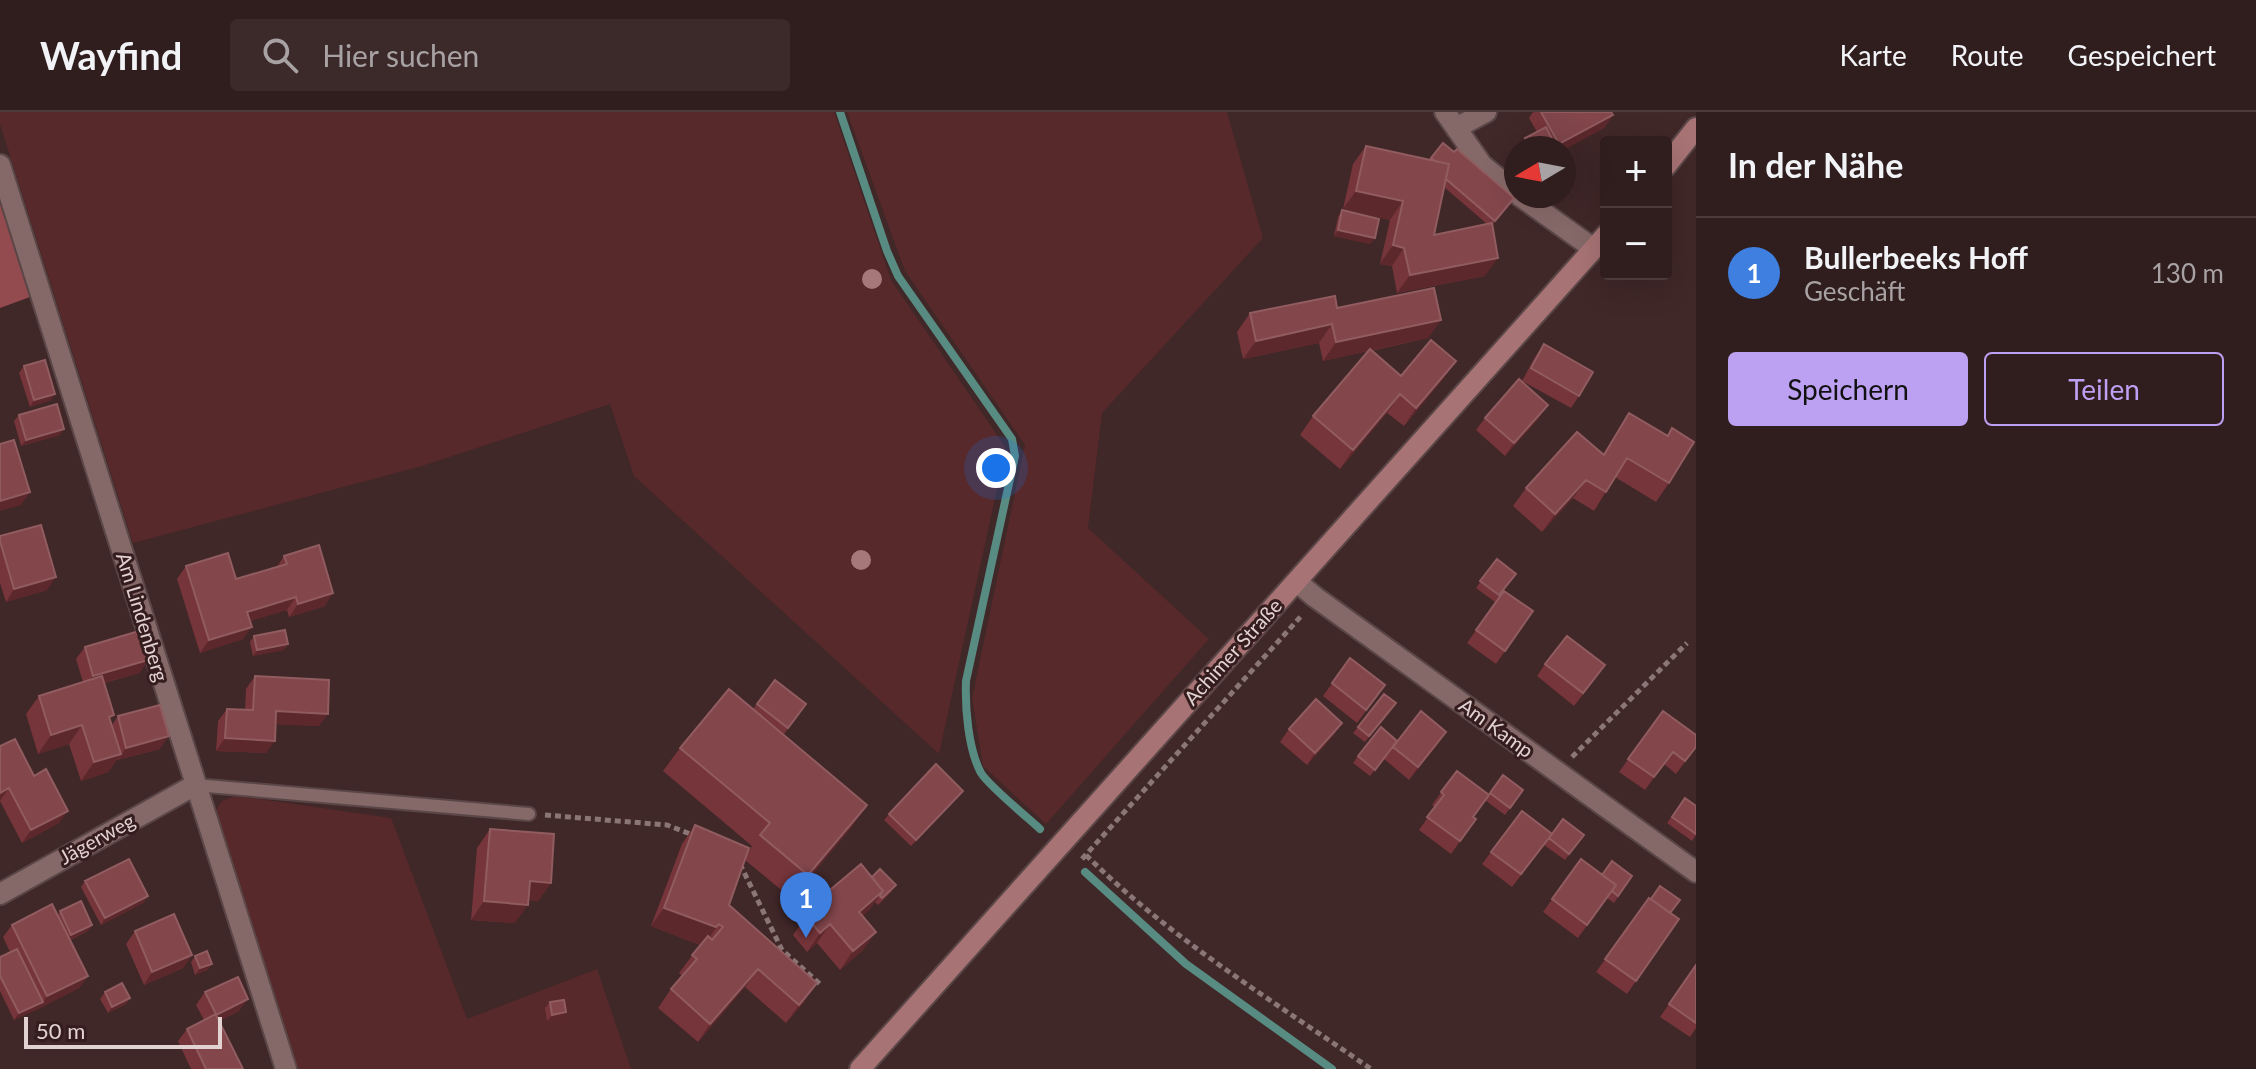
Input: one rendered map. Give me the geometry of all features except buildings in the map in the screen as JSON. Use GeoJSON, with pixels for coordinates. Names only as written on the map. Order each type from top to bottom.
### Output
{"type":"FeatureCollection","features":[{"type":"Feature","properties":{"kind":"main road"},"geometry":{"type":"LineString","coordinates":[[1672,158],[1696,128]]}},
{"type":"Feature","properties":{"kind":"main road","name":"Achimer Straße"},"geometry":{"type":"LineString","coordinates":[[860,1069],[1600,242]]}},
{"type":"Feature","properties":{"kind":"street"},"geometry":{"type":"LineString","coordinates":[[1486,112],[1450,120],[1482,165],[1504,183]]}},
{"type":"Feature","properties":{"kind":"street","name":"Am Lindenberg"},"geometry":{"type":"LineString","coordinates":[[0,165],[286,1069]]}},
{"type":"Feature","properties":{"kind":"street"},"geometry":{"type":"LineString","coordinates":[[1542,208],[1600,242]]}},
{"type":"Feature","properties":{"kind":"street","name":"Am Kamp"},"geometry":{"type":"LineString","coordinates":[[1297,582],[1696,872]]}},
{"type":"Feature","properties":{"kind":"street","name":"Jägerweg"},"geometry":{"type":"LineString","coordinates":[[0,894],[195,785]]}},
{"type":"Feature","properties":{"kind":"lane"},"geometry":{"type":"LineString","coordinates":[[195,785],[529,814]]}},
{"type":"Feature","properties":{"kind":"path"},"geometry":{"type":"LineString","coordinates":[[1557,772],[1687,643]]}},
{"type":"Feature","properties":{"kind":"path"},"geometry":{"type":"LineString","coordinates":[[529,814],[667,825],[694,836]]}},
{"type":"Feature","properties":{"kind":"path"},"geometry":{"type":"LineString","coordinates":[[735,852],[782,950],[820,984]]}},
{"type":"Feature","properties":{"kind":"path"},"geometry":{"type":"LineString","coordinates":[[1086,855],[1149,911],[1212,959],[1371,1069]]}},
{"type":"Feature","properties":{"kind":"shaded area"},"geometry":{"type":"Polygon","coordinates":[[[0,112],[834,112],[891,280],[1006,448],[939,754],[634,476],[610,404],[422,466],[133,543],[0,124],[0,112]]]}},
{"type":"Feature","properties":{"kind":"shaded area"},"geometry":{"type":"Polygon","coordinates":[[[847,112],[1227,112],[1263,238],[1102,413],[1088,528],[1209,639],[1046,824],[983,766],[972,698],[1025,445],[905,271],[847,112]]]}},
{"type":"Feature","properties":{"kind":"shaded area"},"geometry":{"type":"Polygon","coordinates":[[[0,201],[30,297],[0,308],[0,201]]]}},
{"type":"Feature","properties":{"kind":"shaded area"},"geometry":{"type":"Polygon","coordinates":[[[239,796],[391,818],[467,1019],[597,969],[631,1069],[298,1069],[217,821],[221,802],[239,796]]]}},
{"type":"Feature","properties":{"kind":"waterway"},"geometry":{"type":"LineString","coordinates":[[840,112],[898,276],[1012,439],[1015,456],[966,681],[967,715],[970,740],[981,773],[1040,829]]}},
{"type":"Feature","properties":{"kind":"waterway"},"geometry":{"type":"LineString","coordinates":[[1085,872],[1186,964],[1332,1069]]}},
{"type":"Feature","properties":{"kind":"place","name":"Bullerbeeks Hoff"},"geometry":{"type":"Point","coordinates":[806,938]}}]}
